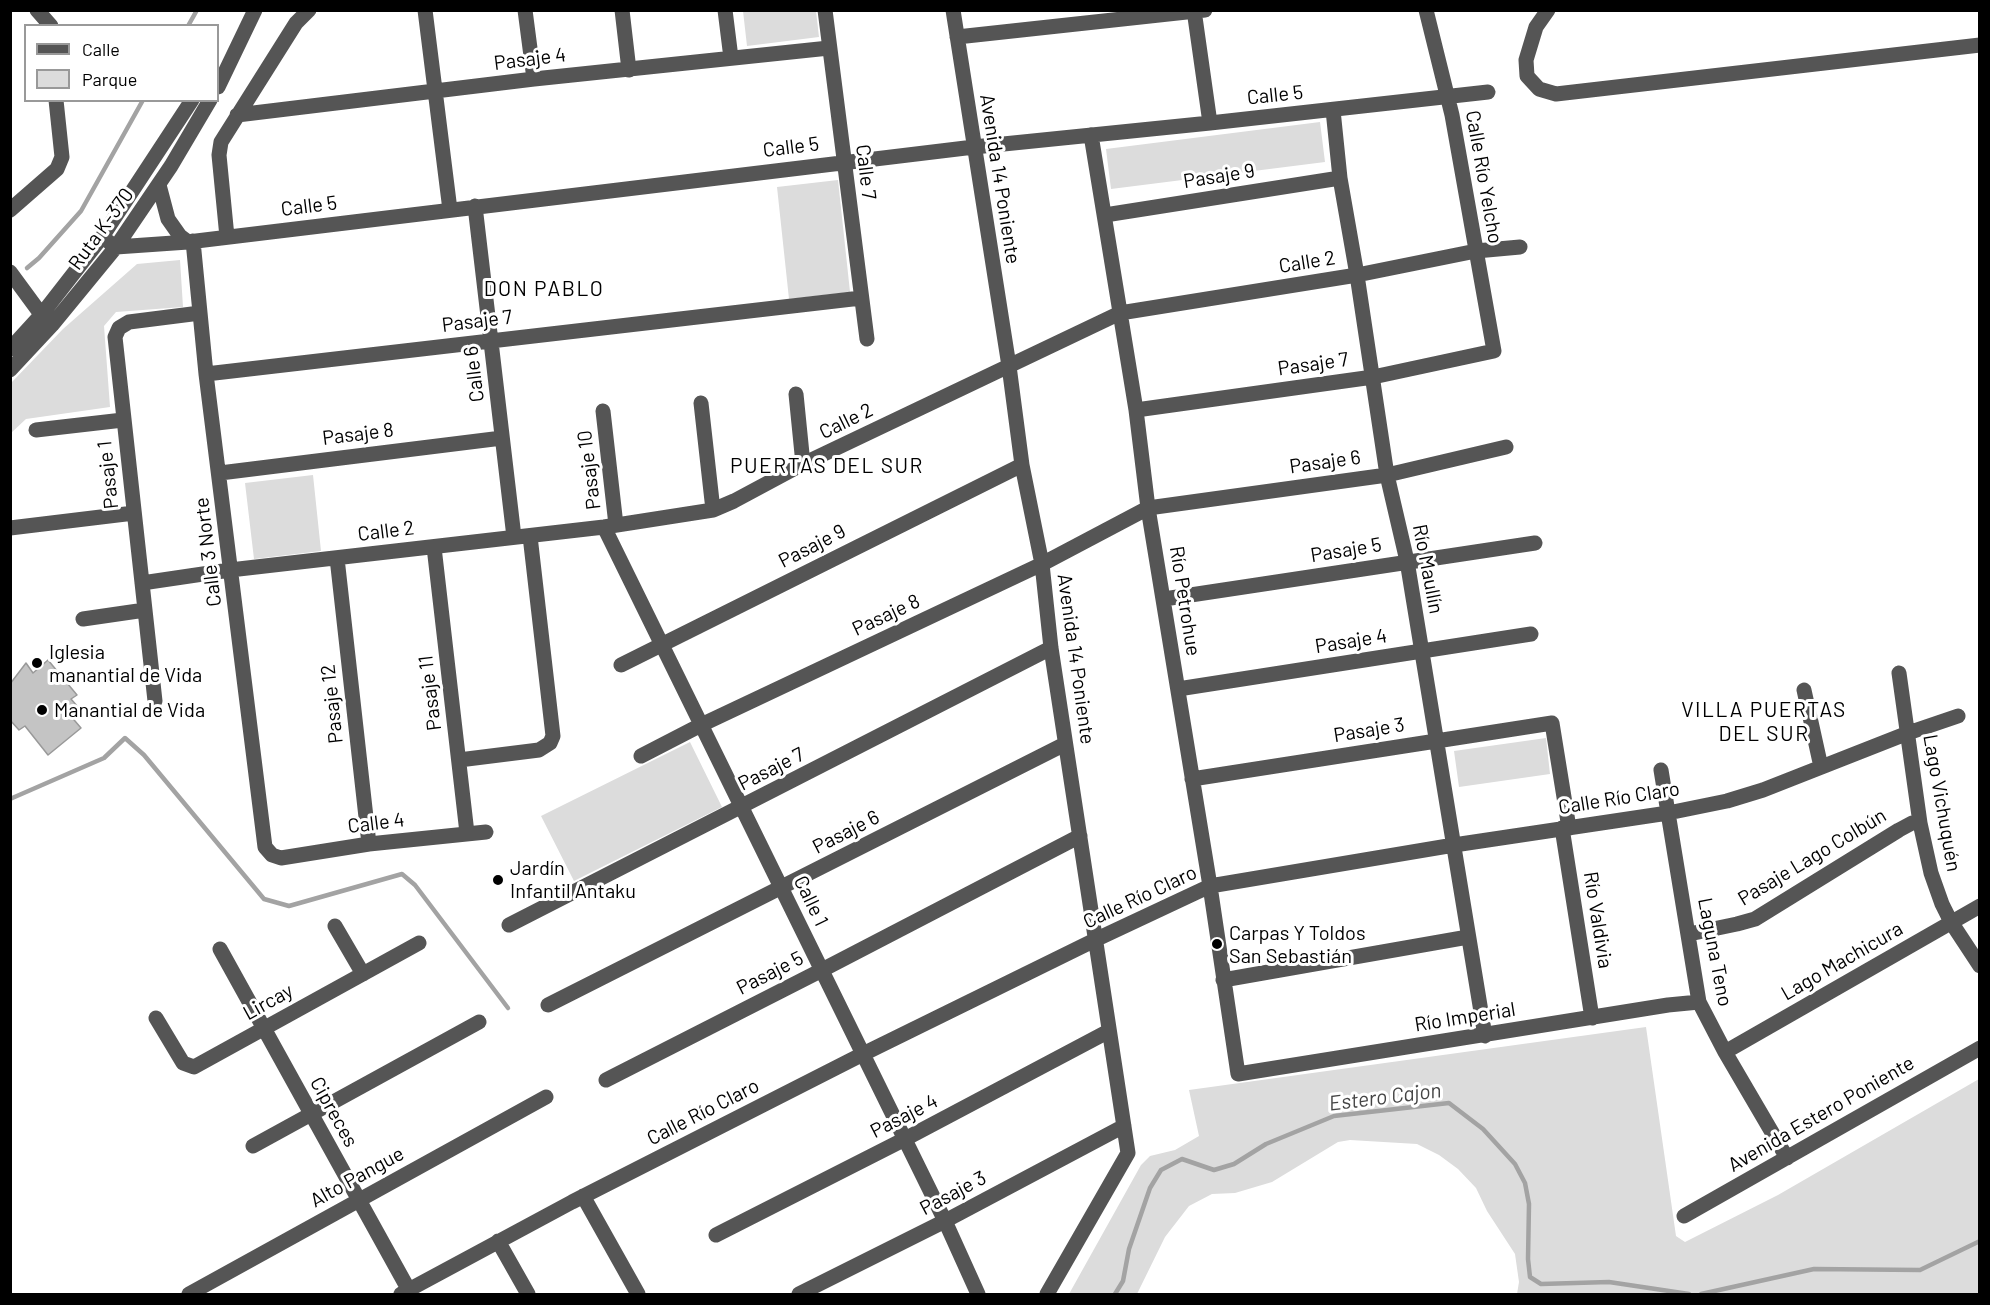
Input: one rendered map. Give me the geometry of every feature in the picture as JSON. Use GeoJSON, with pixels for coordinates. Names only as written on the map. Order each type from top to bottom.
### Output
{"type":"FeatureCollection","features":[{"type":"Feature","properties":{"kind":"street"},"geometry":{"type":"LineString","coordinates":[[37,10],[49,24]]}},
{"type":"Feature","properties":{"kind":"street"},"geometry":{"type":"LineString","coordinates":[[219,62],[254,10]]}},
{"type":"Feature","properties":{"kind":"street"},"geometry":{"type":"LineString","coordinates":[[219,85],[254,10]]}},
{"type":"Feature","properties":{"kind":"street"},"geometry":{"type":"LineString","coordinates":[[426,10],[450,210]]}},
{"type":"Feature","properties":{"kind":"street"},"geometry":{"type":"LineString","coordinates":[[525,10],[534,79]]}},
{"type":"Feature","properties":{"kind":"street"},"geometry":{"type":"LineString","coordinates":[[622,10],[629,69]]}},
{"type":"Feature","properties":{"kind":"street"},"geometry":{"type":"LineString","coordinates":[[725,10],[731,58]]}},
{"type":"Feature","properties":{"kind":"street","name":"Calle 7"},"geometry":{"type":"LineString","coordinates":[[825,10],[867,339]]}},
{"type":"Feature","properties":{"kind":"street","name":"Avenida 14 Poniente"},"geometry":{"type":"LineString","coordinates":[[953,10],[1009,366],[1022,465],[1042,564],[1065,744],[1097,939],[1128,1153],[1047,1294]]}},
{"type":"Feature","properties":{"kind":"street","name":"Calle Río Yelcho"},"geometry":{"type":"LineString","coordinates":[[1426,10],[1448,97],[1494,351]]}},
{"type":"Feature","properties":{"kind":"street"},"geometry":{"type":"LineString","coordinates":[[1548,10],[1536,27],[1526,60],[1527,76],[1539,89],[1556,94],[1980,45]]}},
{"type":"Feature","properties":{"kind":"street"},"geometry":{"type":"LineString","coordinates":[[227,237],[219,155],[224,136],[296,23],[308,11]]}},
{"type":"Feature","properties":{"kind":"street"},"geometry":{"type":"LineString","coordinates":[[957,37],[1198,11],[1210,123]]}},
{"type":"Feature","properties":{"kind":"street","name":"Pasaje 4"},"geometry":{"type":"LineString","coordinates":[[237,115],[534,79],[829,48]]}},
{"type":"Feature","properties":{"kind":"street","name":"Calle 5"},"geometry":{"type":"LineString","coordinates":[[116,247],[227,237],[974,147],[1488,92]]}},
{"type":"Feature","properties":{"kind":"street"},"geometry":{"type":"LineString","coordinates":[[10,210],[57,169],[62,157],[56,102]]}},
{"type":"Feature","properties":{"kind":"street","name":"Ruta K-370"},"geometry":{"type":"LineString","coordinates":[[10,349],[42,314],[102,237],[191,102]]}},
{"type":"Feature","properties":{"kind":"street","name":"Ruta K-370"},"geometry":{"type":"LineString","coordinates":[[10,370],[49,329],[116,247],[159,184],[209,102]]}},
{"type":"Feature","properties":{"kind":"street","name":"Río Maullín"},"geometry":{"type":"LineString","coordinates":[[1333,110],[1340,178],[1387,475],[1407,561],[1485,1036]]}},
{"type":"Feature","properties":{"kind":"street","name":"Río Petrohue"},"geometry":{"type":"LineString","coordinates":[[1091,135],[1136,410],[1148,508],[1210,886],[1238,1074]]}},
{"type":"Feature","properties":{"kind":"street","name":"Pasaje 9"},"geometry":{"type":"LineString","coordinates":[[1105,215],[1340,178]]}},
{"type":"Feature","properties":{"kind":"street"},"geometry":{"type":"LineString","coordinates":[[159,184],[168,219],[180,236],[191,241]]}},
{"type":"Feature","properties":{"kind":"street","name":"Calle 6"},"geometry":{"type":"LineString","coordinates":[[459,760],[539,750],[549,743],[553,731],[522,536],[502,438],[475,206]]}},
{"type":"Feature","properties":{"kind":"street"},"geometry":{"type":"LineString","coordinates":[[102,237],[116,247]]}},
{"type":"Feature","properties":{"kind":"street","name":"Calle 3 Norte"},"geometry":{"type":"LineString","coordinates":[[191,241],[263,842],[272,855]]}},
{"type":"Feature","properties":{"kind":"street","name":"Calle 2"},"geometry":{"type":"LineString","coordinates":[[142,583],[230,570],[610,526],[713,510],[803,464],[1120,313],[1357,275],[1476,252],[1520,247]]}},
{"type":"Feature","properties":{"kind":"street"},"geometry":{"type":"LineString","coordinates":[[10,272],[42,314],[49,329]]}},
{"type":"Feature","properties":{"kind":"street","name":"Pasaje 7"},"geometry":{"type":"LineString","coordinates":[[206,374],[861,298]]}},
{"type":"Feature","properties":{"kind":"street","name":"Pasaje 1"},"geometry":{"type":"LineString","coordinates":[[155,701],[114,341],[118,328],[129,322],[200,313]]}},
{"type":"Feature","properties":{"kind":"street","name":"Pasaje 7"},"geometry":{"type":"LineString","coordinates":[[1136,410],[1372,377],[1494,351]]}},
{"type":"Feature","properties":{"kind":"street"},"geometry":{"type":"LineString","coordinates":[[796,394],[803,464]]}},
{"type":"Feature","properties":{"kind":"street"},"geometry":{"type":"LineString","coordinates":[[701,403],[713,510]]}},
{"type":"Feature","properties":{"kind":"street","name":"Pasaje 10"},"geometry":{"type":"LineString","coordinates":[[603,411],[610,526]]}},
{"type":"Feature","properties":{"kind":"street"},"geometry":{"type":"LineString","coordinates":[[36,430],[123,420]]}},
{"type":"Feature","properties":{"kind":"street","name":"Pasaje 8"},"geometry":{"type":"LineString","coordinates":[[220,473],[502,438]]}},
{"type":"Feature","properties":{"kind":"street","name":"Pasaje 6"},"geometry":{"type":"LineString","coordinates":[[1148,508],[1387,475],[1506,447]]}},
{"type":"Feature","properties":{"kind":"street","name":"Pasaje 9"},"geometry":{"type":"LineString","coordinates":[[621,665],[1022,465]]}},
{"type":"Feature","properties":{"kind":"street","name":"Pasaje 8"},"geometry":{"type":"LineString","coordinates":[[641,756],[701,725],[1042,564],[1148,508]]}},
{"type":"Feature","properties":{"kind":"street"},"geometry":{"type":"LineString","coordinates":[[10,528],[134,513]]}},
{"type":"Feature","properties":{"kind":"street","name":"Calle 1"},"geometry":{"type":"LineString","coordinates":[[610,526],[662,645],[945,1221],[978,1294]]}},
{"type":"Feature","properties":{"kind":"street","name":"Pasaje 5"},"geometry":{"type":"LineString","coordinates":[[1164,599],[1535,543]]}},
{"type":"Feature","properties":{"kind":"street","name":"Pasaje 11"},"geometry":{"type":"LineString","coordinates":[[434,547],[467,833]]}},
{"type":"Feature","properties":{"kind":"street","name":"Pasaje 12"},"geometry":{"type":"LineString","coordinates":[[337,558],[369,844]]}},
{"type":"Feature","properties":{"kind":"street"},"geometry":{"type":"LineString","coordinates":[[83,619],[145,610]]}},
{"type":"Feature","properties":{"kind":"street","name":"Pasaje 4"},"geometry":{"type":"LineString","coordinates":[[1178,689],[1531,634]]}},
{"type":"Feature","properties":{"kind":"street","name":"Pasaje 7"},"geometry":{"type":"LineString","coordinates":[[508,925],[1051,648]]}},
{"type":"Feature","properties":{"kind":"street","name":"Lago Vichuquén"},"geometry":{"type":"LineString","coordinates":[[1899,673],[1920,823],[1931,873],[1951,922],[1980,966]]}},
{"type":"Feature","properties":{"kind":"street"},"geometry":{"type":"LineString","coordinates":[[1804,690],[1821,767]]}},
{"type":"Feature","properties":{"kind":"street","name":"Calle Río Claro"},"geometry":{"type":"LineString","coordinates":[[407,1293],[583,1196],[863,1054],[1210,886],[1454,845],[1668,813],[1727,801],[1754,793],[1958,716]]}},
{"type":"Feature","properties":{"kind":"street","name":"Pasaje 3"},"geometry":{"type":"LineString","coordinates":[[1192,779],[1552,723]]}},
{"type":"Feature","properties":{"kind":"street","name":"Río Valdivia"},"geometry":{"type":"LineString","coordinates":[[1552,723],[1592,1018]]}},
{"type":"Feature","properties":{"kind":"street","name":"Pasaje 6"},"geometry":{"type":"LineString","coordinates":[[548,1005],[1065,744]]}},
{"type":"Feature","properties":{"kind":"street","name":"Laguna Teno"},"geometry":{"type":"LineString","coordinates":[[1661,770],[1699,1002],[1725,1052],[1787,1158]]}},
{"type":"Feature","properties":{"kind":"street","name":"Pasaje Lago Colbún"},"geometry":{"type":"LineString","coordinates":[[1689,934],[1755,919],[1899,830],[1912,823],[1920,823]]}},
{"type":"Feature","properties":{"kind":"street","name":"Calle 4"},"geometry":{"type":"LineString","coordinates":[[272,855],[285,858],[369,844],[486,832]]}},
{"type":"Feature","properties":{"kind":"street","name":"Pasaje 5"},"geometry":{"type":"LineString","coordinates":[[606,1080],[1080,836]]}},
{"type":"Feature","properties":{"kind":"street","name":"Lago Machicura"},"geometry":{"type":"LineString","coordinates":[[1725,1052],[1980,906]]}},
{"type":"Feature","properties":{"kind":"street"},"geometry":{"type":"LineString","coordinates":[[335,926],[363,974]]}},
{"type":"Feature","properties":{"kind":"street"},"geometry":{"type":"LineString","coordinates":[[1223,980],[1468,938]]}},
{"type":"Feature","properties":{"kind":"street","name":"Lircay"},"geometry":{"type":"LineString","coordinates":[[156,1018],[181,1060],[190,1067],[199,1065],[419,943]]}},
{"type":"Feature","properties":{"kind":"street","name":"Cipreces"},"geometry":{"type":"LineString","coordinates":[[220,949],[359,1200],[407,1293]]}},
{"type":"Feature","properties":{"kind":"street","name":"Río Imperial"},"geometry":{"type":"LineString","coordinates":[[1238,1074],[1699,1002]]}},
{"type":"Feature","properties":{"kind":"street"},"geometry":{"type":"LineString","coordinates":[[253,1146],[479,1022]]}},
{"type":"Feature","properties":{"kind":"street","name":"Pasaje 4"},"geometry":{"type":"LineString","coordinates":[[716,1235],[905,1139],[1109,1031]]}},
{"type":"Feature","properties":{"kind":"street","name":"Avenida Estero Poniente"},"geometry":{"type":"LineString","coordinates":[[1684,1216],[1980,1048]]}},
{"type":"Feature","properties":{"kind":"street","name":"Alto Pangue"},"geometry":{"type":"LineString","coordinates":[[189,1294],[546,1097]]}},
{"type":"Feature","properties":{"kind":"street","name":"Pasaje 3"},"geometry":{"type":"LineString","coordinates":[[799,1294],[945,1221],[1124,1126]]}},
{"type":"Feature","properties":{"kind":"street"},"geometry":{"type":"LineString","coordinates":[[583,1196],[638,1294]]}},
{"type":"Feature","properties":{"kind":"street"},"geometry":{"type":"LineString","coordinates":[[498,1241],[528,1294]]}},
{"type":"Feature","properties":{"kind":"green space"},"geometry":{"type":"Polygon","coordinates":[[[743,11],[816,11],[819,37],[747,46],[743,11]]]}},
{"type":"Feature","properties":{"kind":"green space"},"geometry":{"type":"Polygon","coordinates":[[[1320,122],[1325,162],[1111,189],[1106,149],[1320,122]]]}},
{"type":"Feature","properties":{"kind":"green space"},"geometry":{"type":"Polygon","coordinates":[[[838,180],[850,292],[789,299],[777,187],[838,180]]]}},
{"type":"Feature","properties":{"kind":"green space"},"geometry":{"type":"Polygon","coordinates":[[[180,260],[183,307],[116,312],[104,326],[110,407],[26,419],[11,433],[11,383],[63,329],[137,264],[180,260]]]}},
{"type":"Feature","properties":{"kind":"green space"},"geometry":{"type":"Polygon","coordinates":[[[313,475],[321,551],[254,559],[245,483],[313,475]]]}},
{"type":"Feature","properties":{"kind":"green space"},"geometry":{"type":"Polygon","coordinates":[[[1546,738],[1550,774],[1459,787],[1454,751],[1546,738]]]}},
{"type":"Feature","properties":{"kind":"green space"},"geometry":{"type":"Polygon","coordinates":[[[690,742],[722,807],[574,881],[541,816],[690,742]]]}},
{"type":"Feature","properties":{"kind":"green space"},"geometry":{"type":"Polygon","coordinates":[[[1646,1027],[1676,1236],[1685,1242],[1778,1195],[1979,1079],[1979,1294],[1517,1294],[1519,1282],[1515,1254],[1487,1211],[1476,1188],[1458,1169],[1439,1155],[1417,1144],[1350,1140],[1338,1142],[1272,1182],[1235,1193],[1212,1194],[1189,1206],[1165,1237],[1137,1294],[1069,1294],[1141,1165],[1150,1156],[1175,1150],[1199,1136],[1189,1090],[1646,1027]]]}},
{"type":"Feature","properties":{"kind":"building","name":"Manantial de Vida"},"geometry":{"type":"Polygon","coordinates":[[[48,660],[77,695],[71,699],[78,707],[69,714],[81,728],[48,755],[25,726],[19,730],[10,720],[10,684],[26,663],[33,673],[48,660]]]}},
{"type":"Feature","properties":{"kind":"waterway"},"geometry":{"type":"LineString","coordinates":[[189,24],[197,10]]}},
{"type":"Feature","properties":{"kind":"waterway"},"geometry":{"type":"LineString","coordinates":[[27,268],[39,258],[81,211],[142,102]]}},
{"type":"Feature","properties":{"kind":"waterway"},"geometry":{"type":"LineString","coordinates":[[10,799],[104,758],[125,738],[144,755],[264,899],[289,906],[402,874],[415,885],[508,1008]]}},
{"type":"Feature","properties":{"kind":"waterway","name":"Estero Cajon"},"geometry":{"type":"LineString","coordinates":[[1115,1294],[1123,1281],[1129,1249],[1150,1188],[1161,1170],[1182,1159],[1214,1170],[1234,1164],[1266,1144],[1334,1116],[1449,1103],[1483,1129],[1515,1164],[1525,1183],[1529,1204],[1530,1277],[1541,1284],[1609,1282],[1689,1294]]}},
{"type":"Feature","properties":{"kind":"waterway"},"geometry":{"type":"LineString","coordinates":[[1701,1294],[1814,1269],[1920,1270],[1980,1241]]}},
{"type":"Feature","properties":{"kind":"place","name":"Iglesia manantial de Vida"},"geometry":{"type":"Point","coordinates":[37,663]}},
{"type":"Feature","properties":{"kind":"place","name":"Manantial de Vida"},"geometry":{"type":"Point","coordinates":[42,710]}},
{"type":"Feature","properties":{"kind":"place","name":"Jardín Infantil Antaku"},"geometry":{"type":"Point","coordinates":[498,880]}},
{"type":"Feature","properties":{"kind":"place","name":"Carpas Y Toldos San Sebastián"},"geometry":{"type":"Point","coordinates":[1217,944]}},
{"type":"Feature","properties":{"kind":"district","name":"DON PABLO"},"geometry":{"type":"Point","coordinates":[544,289]}},
{"type":"Feature","properties":{"kind":"district","name":"PUERTAS DEL SUR"},"geometry":{"type":"Point","coordinates":[827,466]}},
{"type":"Feature","properties":{"kind":"district","name":"VILLA PUERTAS DEL SUR"},"geometry":{"type":"Point","coordinates":[1764,722]}}]}
